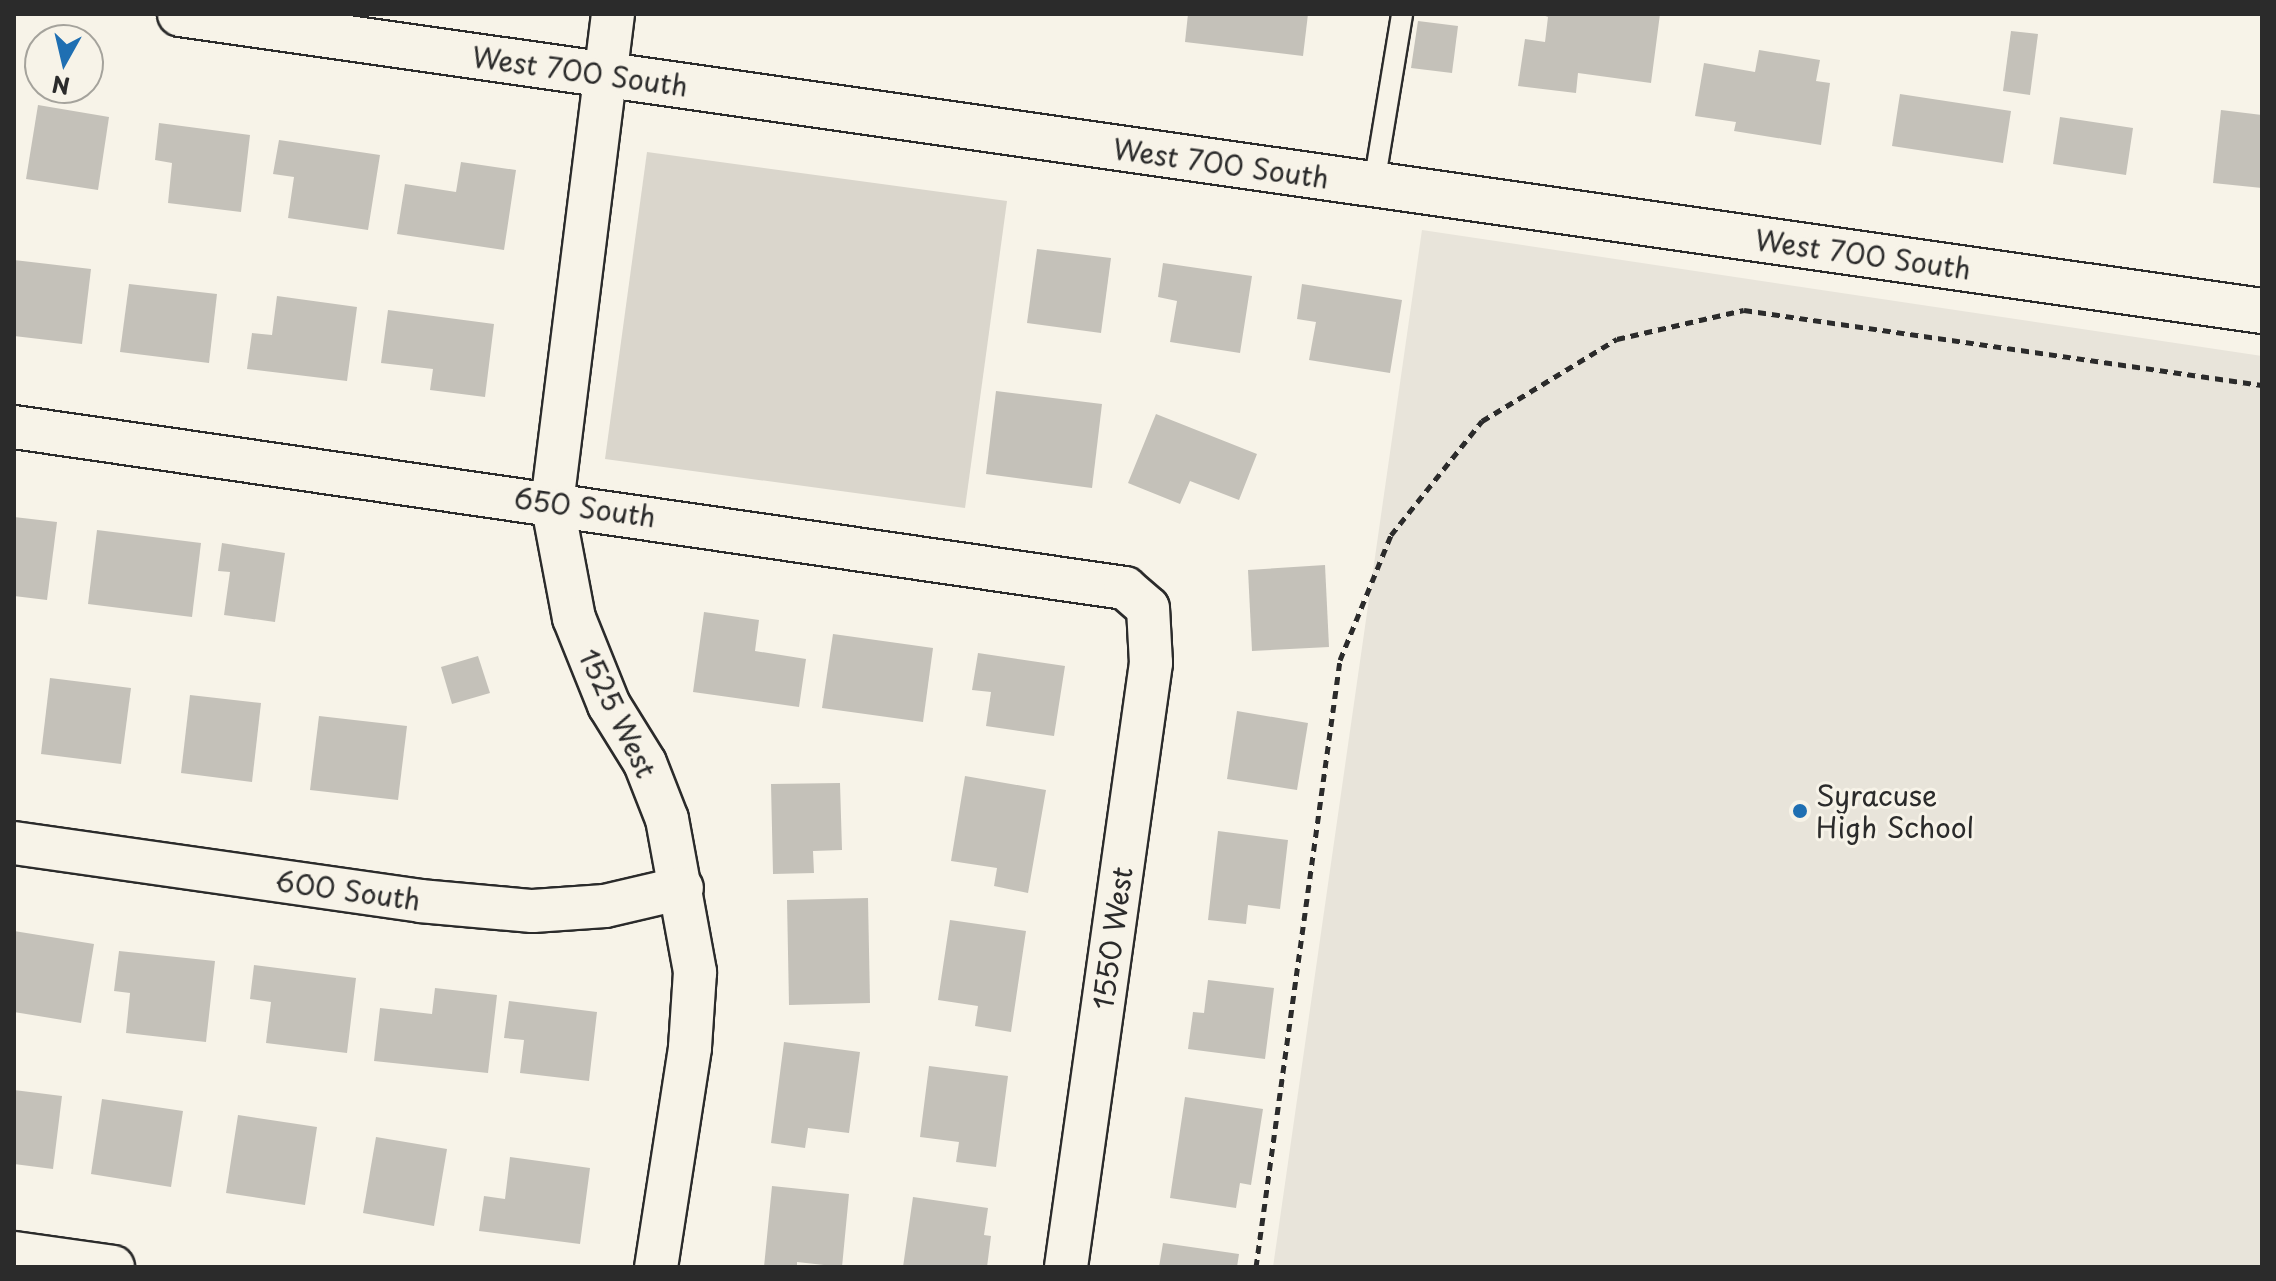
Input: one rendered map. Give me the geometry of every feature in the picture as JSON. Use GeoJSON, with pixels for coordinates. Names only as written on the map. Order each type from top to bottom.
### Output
{"type":"FeatureCollection","features":[{"type":"Feature","properties":{"kind":"street","name":"West 700 South"},"geometry":{"type":"LineString","coordinates":[[180,14],[295,22],[606,75],[2262,311]]}},
{"type":"Feature","properties":{"kind":"street","name":"1525 West"},"geometry":{"type":"LineString","coordinates":[[613,14],[552,502],[574,618],[609,705],[645,763],[667,819],[695,972],[690,1048],[656,1267]]}},
{"type":"Feature","properties":{"kind":"street","name":"650 South"},"geometry":{"type":"LineString","coordinates":[[14,427],[1086,580],[1125,588],[1148,608]]}},
{"type":"Feature","properties":{"kind":"street","name":"1550 West"},"geometry":{"type":"LineString","coordinates":[[1066,1267],[1151,663],[1148,608]]}},
{"type":"Feature","properties":{"kind":"street","name":"600 South"},"geometry":{"type":"LineString","coordinates":[[14,843],[420,901],[533,911],[605,906],[682,888]]}},
{"type":"Feature","properties":{"kind":"street"},"geometry":{"type":"LineString","coordinates":[[14,1253],[113,1267]]}},
{"type":"Feature","properties":{"kind":"lane"},"geometry":{"type":"LineString","coordinates":[[1374,184],[1402,14]]}},
{"type":"Feature","properties":{"kind":"path"},"geometry":{"type":"LineString","coordinates":[[1256,1267],[1340,660],[1391,535],[1482,421],[1617,339],[1744,310],[2262,385]]}},
{"type":"Feature","properties":{"kind":"shaded area"},"geometry":{"type":"Polygon","coordinates":[[[647,152],[1007,201],[965,508],[605,459],[647,152]]]}},
{"type":"Feature","properties":{"kind":"shaded area","name":"Syracuse High School"},"geometry":{"type":"Polygon","coordinates":[[[1422,230],[2262,356],[2262,1267],[1273,1267],[1422,230]]]}},
{"type":"Feature","properties":{"kind":"building"},"geometry":{"type":"Polygon","coordinates":[[[1188,14],[1308,14],[1303,56],[1185,42],[1188,14]]]}},
{"type":"Feature","properties":{"kind":"building"},"geometry":{"type":"Polygon","coordinates":[[[1540,14],[1660,14],[1651,83],[1578,73],[1576,93],[1518,86],[1525,39],[1545,42],[1548,17],[1540,14]]]}},
{"type":"Feature","properties":{"kind":"building"},"geometry":{"type":"Polygon","coordinates":[[[1418,21],[1458,26],[1452,73],[1411,68],[1418,21]]]}},
{"type":"Feature","properties":{"kind":"building"},"geometry":{"type":"Polygon","coordinates":[[[2011,31],[2038,34],[2030,95],[2003,91],[2011,31]]]}},
{"type":"Feature","properties":{"kind":"building"},"geometry":{"type":"Polygon","coordinates":[[[1759,50],[1820,60],[1816,81],[1830,83],[1821,145],[1734,131],[1736,122],[1695,116],[1704,63],[1755,72],[1759,50]]]}},
{"type":"Feature","properties":{"kind":"building"},"geometry":{"type":"Polygon","coordinates":[[[1900,94],[2011,111],[2003,163],[1892,146],[1900,94]]]}},
{"type":"Feature","properties":{"kind":"building"},"geometry":{"type":"Polygon","coordinates":[[[38,105],[109,117],[98,190],[26,179],[38,105]]]}},
{"type":"Feature","properties":{"kind":"building"},"geometry":{"type":"Polygon","coordinates":[[[2221,110],[2262,115],[2262,188],[2213,183],[2221,110]]]}},
{"type":"Feature","properties":{"kind":"building"},"geometry":{"type":"Polygon","coordinates":[[[2060,117],[2133,128],[2126,175],[2053,164],[2060,117]]]}},
{"type":"Feature","properties":{"kind":"building"},"geometry":{"type":"Polygon","coordinates":[[[159,123],[250,135],[241,212],[168,203],[172,163],[155,160],[159,123]]]}},
{"type":"Feature","properties":{"kind":"building"},"geometry":{"type":"Polygon","coordinates":[[[279,140],[380,155],[368,230],[288,218],[294,177],[273,174],[279,140]]]}},
{"type":"Feature","properties":{"kind":"building"},"geometry":{"type":"Polygon","coordinates":[[[461,162],[516,170],[504,250],[397,234],[405,184],[456,192],[461,162]]]}},
{"type":"Feature","properties":{"kind":"building"},"geometry":{"type":"Polygon","coordinates":[[[1037,249],[1111,258],[1101,333],[1027,323],[1037,249]]]}},
{"type":"Feature","properties":{"kind":"building"},"geometry":{"type":"Polygon","coordinates":[[[14,260],[91,269],[82,344],[14,336],[14,260]]]}},
{"type":"Feature","properties":{"kind":"building"},"geometry":{"type":"Polygon","coordinates":[[[1163,263],[1252,276],[1240,353],[1170,342],[1177,301],[1158,297],[1163,263]]]}},
{"type":"Feature","properties":{"kind":"building"},"geometry":{"type":"Polygon","coordinates":[[[129,284],[217,294],[209,363],[120,352],[129,284]]]}},
{"type":"Feature","properties":{"kind":"building"},"geometry":{"type":"Polygon","coordinates":[[[1302,284],[1402,300],[1390,373],[1309,360],[1316,322],[1297,319],[1302,284]]]}},
{"type":"Feature","properties":{"kind":"building"},"geometry":{"type":"Polygon","coordinates":[[[277,296],[357,307],[347,381],[247,369],[252,333],[272,335],[277,296]]]}},
{"type":"Feature","properties":{"kind":"building"},"geometry":{"type":"Polygon","coordinates":[[[388,310],[494,324],[485,397],[430,390],[433,369],[381,363],[388,310]]]}},
{"type":"Feature","properties":{"kind":"building"},"geometry":{"type":"Polygon","coordinates":[[[996,391],[1102,404],[1092,488],[986,474],[996,391]]]}},
{"type":"Feature","properties":{"kind":"building"},"geometry":{"type":"Polygon","coordinates":[[[1156,414],[1257,454],[1239,500],[1190,481],[1180,504],[1128,483],[1156,414]]]}},
{"type":"Feature","properties":{"kind":"building"},"geometry":{"type":"Polygon","coordinates":[[[14,517],[57,522],[47,600],[14,596],[14,517]]]}},
{"type":"Feature","properties":{"kind":"building"},"geometry":{"type":"Polygon","coordinates":[[[97,530],[201,543],[192,617],[88,604],[97,530]]]}},
{"type":"Feature","properties":{"kind":"building"},"geometry":{"type":"Polygon","coordinates":[[[222,543],[285,553],[275,622],[224,615],[230,572],[218,571],[222,543]]]}},
{"type":"Feature","properties":{"kind":"building"},"geometry":{"type":"Polygon","coordinates":[[[1325,565],[1329,647],[1252,651],[1248,570],[1325,565]]]}},
{"type":"Feature","properties":{"kind":"building"},"geometry":{"type":"Polygon","coordinates":[[[704,612],[759,620],[755,651],[806,659],[799,707],[693,692],[704,612]]]}},
{"type":"Feature","properties":{"kind":"building"},"geometry":{"type":"Polygon","coordinates":[[[833,634],[933,648],[923,722],[822,708],[833,634]]]}},
{"type":"Feature","properties":{"kind":"building"},"geometry":{"type":"Polygon","coordinates":[[[978,653],[1065,666],[1054,736],[986,726],[991,692],[972,690],[978,653]]]}},
{"type":"Feature","properties":{"kind":"building"},"geometry":{"type":"Polygon","coordinates":[[[478,656],[490,693],[452,704],[441,667],[478,656]]]}},
{"type":"Feature","properties":{"kind":"building"},"geometry":{"type":"Polygon","coordinates":[[[50,678],[131,688],[121,764],[41,754],[50,678]]]}},
{"type":"Feature","properties":{"kind":"building"},"geometry":{"type":"Polygon","coordinates":[[[190,695],[261,703],[252,782],[181,773],[190,695]]]}},
{"type":"Feature","properties":{"kind":"building"},"geometry":{"type":"Polygon","coordinates":[[[1237,711],[1308,723],[1297,790],[1227,779],[1237,711]]]}},
{"type":"Feature","properties":{"kind":"building"},"geometry":{"type":"Polygon","coordinates":[[[319,716],[407,726],[398,800],[310,790],[319,716]]]}},
{"type":"Feature","properties":{"kind":"building"},"geometry":{"type":"Polygon","coordinates":[[[965,776],[1046,790],[1028,893],[994,886],[997,868],[951,861],[965,776]]]}},
{"type":"Feature","properties":{"kind":"building"},"geometry":{"type":"Polygon","coordinates":[[[840,783],[842,850],[813,851],[814,873],[773,874],[771,784],[840,783]]]}},
{"type":"Feature","properties":{"kind":"building"},"geometry":{"type":"Polygon","coordinates":[[[1218,831],[1288,840],[1280,909],[1248,905],[1246,924],[1208,920],[1218,831]]]}},
{"type":"Feature","properties":{"kind":"building"},"geometry":{"type":"Polygon","coordinates":[[[868,898],[870,1003],[789,1005],[787,900],[868,898]]]}},
{"type":"Feature","properties":{"kind":"building"},"geometry":{"type":"Polygon","coordinates":[[[950,920],[1026,931],[1011,1032],[975,1026],[978,1006],[938,1000],[950,920]]]}},
{"type":"Feature","properties":{"kind":"building"},"geometry":{"type":"Polygon","coordinates":[[[14,931],[94,944],[81,1023],[14,1012],[14,931]]]}},
{"type":"Feature","properties":{"kind":"building"},"geometry":{"type":"Polygon","coordinates":[[[119,951],[215,961],[206,1042],[126,1033],[130,993],[114,991],[119,951]]]}},
{"type":"Feature","properties":{"kind":"building"},"geometry":{"type":"Polygon","coordinates":[[[254,965],[356,978],[347,1053],[266,1043],[271,1002],[250,999],[254,965]]]}},
{"type":"Feature","properties":{"kind":"building"},"geometry":{"type":"Polygon","coordinates":[[[1208,980],[1274,988],[1265,1059],[1188,1049],[1193,1012],[1204,1013],[1208,980]]]}},
{"type":"Feature","properties":{"kind":"building"},"geometry":{"type":"Polygon","coordinates":[[[435,988],[497,995],[488,1073],[374,1061],[380,1008],[432,1014],[435,988]]]}},
{"type":"Feature","properties":{"kind":"building"},"geometry":{"type":"Polygon","coordinates":[[[509,1001],[597,1012],[589,1081],[520,1073],[524,1040],[504,1038],[509,1001]]]}},
{"type":"Feature","properties":{"kind":"building"},"geometry":{"type":"Polygon","coordinates":[[[784,1042],[860,1052],[849,1133],[808,1128],[805,1148],[771,1143],[784,1042]]]}},
{"type":"Feature","properties":{"kind":"building"},"geometry":{"type":"Polygon","coordinates":[[[929,1066],[1008,1076],[996,1167],[956,1162],[959,1142],[920,1137],[929,1066]]]}},
{"type":"Feature","properties":{"kind":"building"},"geometry":{"type":"Polygon","coordinates":[[[14,1090],[62,1096],[53,1169],[14,1164],[14,1090]]]}},
{"type":"Feature","properties":{"kind":"building"},"geometry":{"type":"Polygon","coordinates":[[[1185,1097],[1263,1109],[1251,1185],[1240,1183],[1236,1208],[1170,1198],[1185,1097]]]}},
{"type":"Feature","properties":{"kind":"building"},"geometry":{"type":"Polygon","coordinates":[[[102,1099],[183,1111],[171,1187],[91,1174],[102,1099]]]}},
{"type":"Feature","properties":{"kind":"building"},"geometry":{"type":"Polygon","coordinates":[[[238,1115],[317,1127],[305,1205],[226,1193],[238,1115]]]}},
{"type":"Feature","properties":{"kind":"building"},"geometry":{"type":"Polygon","coordinates":[[[376,1137],[447,1149],[434,1226],[363,1213],[376,1137]]]}},
{"type":"Feature","properties":{"kind":"building"},"geometry":{"type":"Polygon","coordinates":[[[510,1157],[590,1168],[580,1244],[479,1231],[484,1196],[505,1199],[510,1157]]]}},
{"type":"Feature","properties":{"kind":"building"},"geometry":{"type":"Polygon","coordinates":[[[772,1186],[849,1194],[842,1267],[797,1262],[797,1267],[764,1267],[772,1186]]]}},
{"type":"Feature","properties":{"kind":"building"},"geometry":{"type":"Polygon","coordinates":[[[913,1197],[988,1208],[984,1235],[991,1236],[987,1267],[903,1267],[913,1197]]]}},
{"type":"Feature","properties":{"kind":"building"},"geometry":{"type":"Polygon","coordinates":[[[1163,1243],[1239,1254],[1237,1267],[1159,1267],[1163,1243]]]}},
{"type":"Feature","properties":{"kind":"place","name":"Syracuse High School"},"geometry":{"type":"Point","coordinates":[1800,811]}}]}
